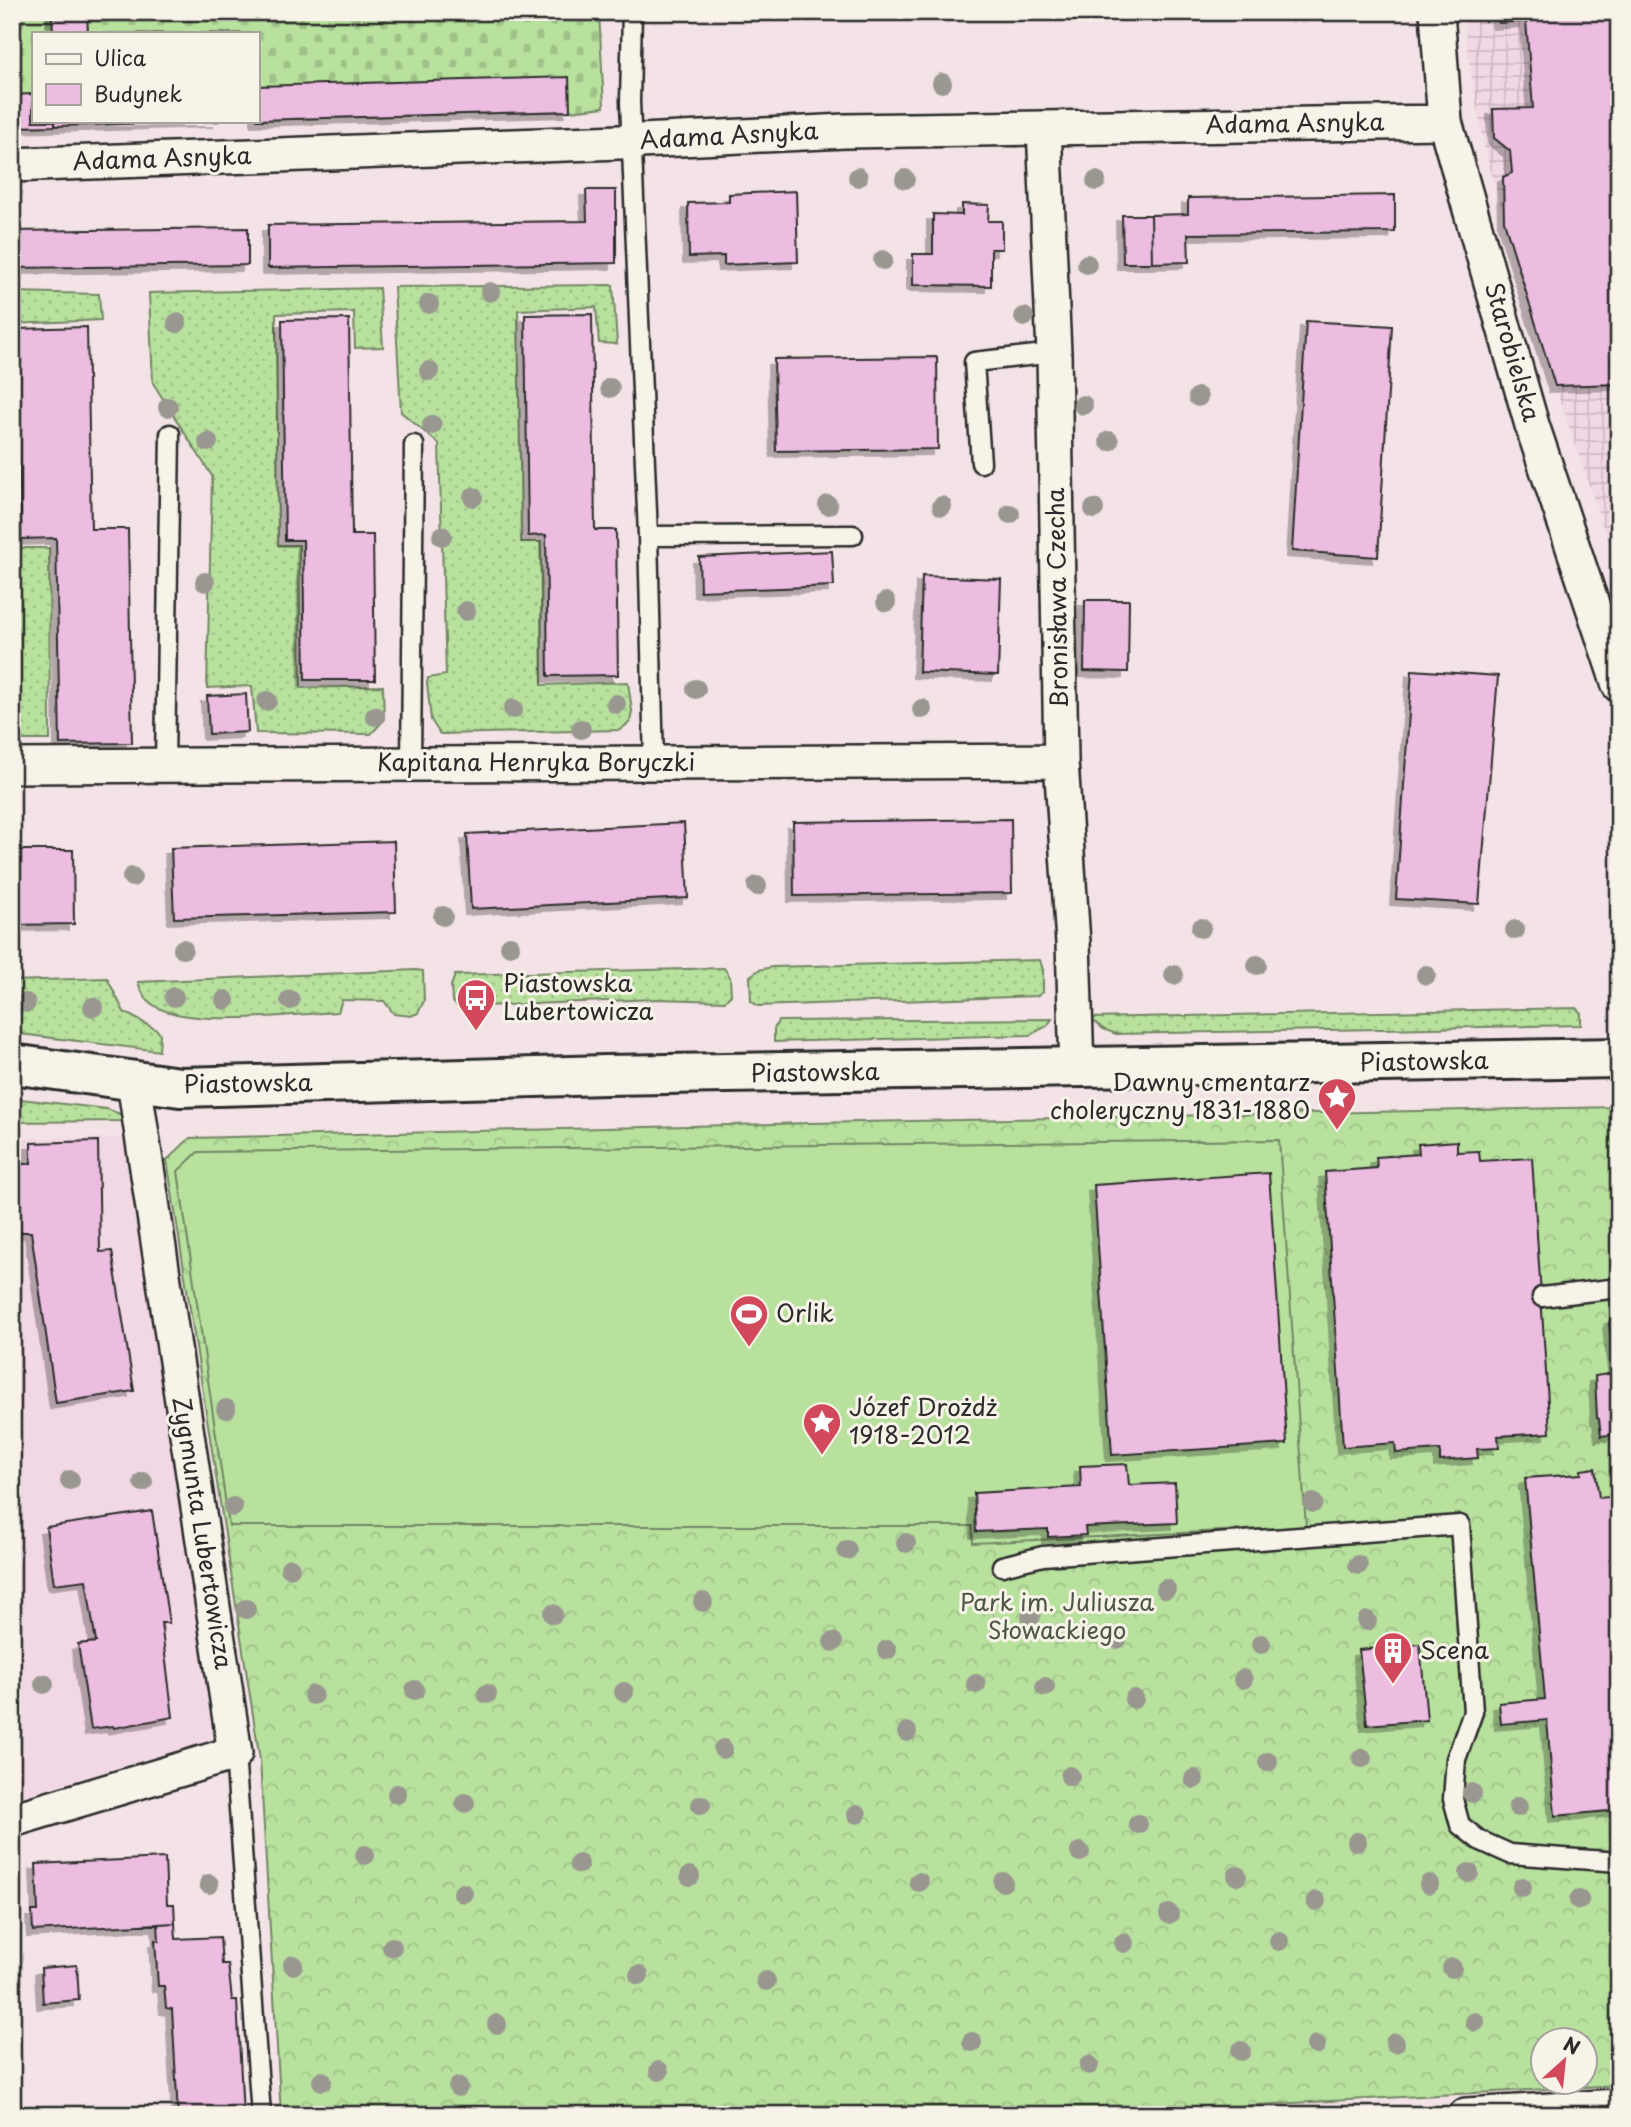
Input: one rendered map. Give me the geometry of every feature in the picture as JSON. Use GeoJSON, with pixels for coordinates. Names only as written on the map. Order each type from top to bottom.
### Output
{"type":"FeatureCollection","features":[{"type":"Feature","properties":{"kind":"street","name":"Starobielska"},"geometry":{"type":"LineString","coordinates":[[1437,12],[1445,122],[1532,425],[1619,685]]}},
{"type":"Feature","properties":{"kind":"street","name":"Adama Asnyka"},"geometry":{"type":"LineString","coordinates":[[12,165],[845,131],[1445,122]]}},
{"type":"Feature","properties":{"kind":"street","name":"Bronisława Czecha"},"geometry":{"type":"LineString","coordinates":[[1044,128],[1054,353],[1061,761],[1073,943],[1077,1068]]}},
{"type":"Feature","properties":{"kind":"street","name":"Kapitana Henryka Boryczki"},"geometry":{"type":"LineString","coordinates":[[12,766],[1061,761]]}},
{"type":"Feature","properties":{"kind":"street","name":"Piastowska"},"geometry":{"type":"LineString","coordinates":[[12,1064],[180,1087],[606,1075],[1619,1058]]}},
{"type":"Feature","properties":{"kind":"street","name":"Zygmunta Lubertowicza"},"geometry":{"type":"LineString","coordinates":[[134,1082],[235,1753]]}},
{"type":"Feature","properties":{"kind":"street"},"geometry":{"type":"LineString","coordinates":[[12,1820],[235,1753]]}},
{"type":"Feature","properties":{"kind":"street"},"geometry":{"type":"LineString","coordinates":[[1466,2115],[1619,2106]]}},
{"type":"Feature","properties":{"kind":"lane"},"geometry":{"type":"LineString","coordinates":[[632,12],[630,79],[654,763]]}},
{"type":"Feature","properties":{"kind":"lane"},"geometry":{"type":"LineString","coordinates":[[981,463],[974,362],[1054,353]]}},
{"type":"Feature","properties":{"kind":"lane"},"geometry":{"type":"LineString","coordinates":[[165,765],[170,434]]}},
{"type":"Feature","properties":{"kind":"lane"},"geometry":{"type":"LineString","coordinates":[[411,764],[414,445]]}},
{"type":"Feature","properties":{"kind":"lane"},"geometry":{"type":"LineString","coordinates":[[648,536],[853,535]]}},
{"type":"Feature","properties":{"kind":"lane"},"geometry":{"type":"LineString","coordinates":[[1542,1297],[1619,1288]]}},
{"type":"Feature","properties":{"kind":"lane"},"geometry":{"type":"LineString","coordinates":[[1002,1566],[1043,1556],[1460,1525],[1473,1712],[1456,1759],[1453,1799],[1460,1825],[1479,1840],[1510,1854],[1619,1861]]}},
{"type":"Feature","properties":{"kind":"lane"},"geometry":{"type":"LineString","coordinates":[[235,1753],[261,2115]]}},
{"type":"Feature","properties":{"kind":"shaded area"},"geometry":{"type":"Polygon","coordinates":[[[1464,12],[1619,12],[1619,573],[1555,386],[1504,221],[1482,137],[1467,49],[1464,12]]]}},
{"type":"Feature","properties":{"kind":"shaded area"},"geometry":{"type":"Polygon","coordinates":[[[12,1138],[130,1138],[209,1696],[212,1740],[12,1799],[12,1138]]]}},
{"type":"Feature","properties":{"kind":"green space"},"geometry":{"type":"Polygon","coordinates":[[[12,12],[599,12],[604,107],[570,111],[259,120],[259,32],[32,32],[32,122],[185,122],[12,127],[12,12]]]}},
{"type":"Feature","properties":{"kind":"green space"},"geometry":{"type":"Polygon","coordinates":[[[613,285],[617,344],[599,343],[596,307],[518,310],[521,542],[541,542],[542,685],[628,682],[632,711],[630,722],[620,730],[440,734],[431,720],[427,683],[428,678],[446,675],[439,444],[401,412],[394,287],[613,285]]]}},
{"type":"Feature","properties":{"kind":"green space"},"geometry":{"type":"Polygon","coordinates":[[[379,288],[383,347],[355,348],[354,312],[276,314],[278,545],[299,545],[301,688],[383,686],[384,720],[371,734],[256,733],[252,686],[207,688],[212,476],[153,383],[149,293],[379,288]]]}},
{"type":"Feature","properties":{"kind":"green space"},"geometry":{"type":"Polygon","coordinates":[[[12,292],[99,294],[101,320],[12,324],[12,292]]]}},
{"type":"Feature","properties":{"kind":"green space"},"geometry":{"type":"Polygon","coordinates":[[[12,548],[49,548],[50,740],[12,740],[12,548]]]}},
{"type":"Feature","properties":{"kind":"green space"},"geometry":{"type":"Polygon","coordinates":[[[1040,960],[1043,992],[1037,996],[758,1006],[751,1001],[750,976],[759,970],[772,967],[1040,960]]]}},
{"type":"Feature","properties":{"kind":"green space"},"geometry":{"type":"Polygon","coordinates":[[[724,968],[730,977],[731,995],[725,1001],[657,999],[458,1007],[452,1001],[451,986],[455,975],[724,968]]]}},
{"type":"Feature","properties":{"kind":"green space"},"geometry":{"type":"Polygon","coordinates":[[[423,971],[424,1001],[418,1013],[411,1016],[394,1014],[384,1001],[342,1000],[338,1012],[241,1018],[189,1016],[167,1012],[152,1004],[145,997],[138,982],[423,971]]]}},
{"type":"Feature","properties":{"kind":"green space"},"geometry":{"type":"Polygon","coordinates":[[[107,978],[124,1012],[160,1034],[159,1051],[12,1033],[12,981],[107,978]]]}},
{"type":"Feature","properties":{"kind":"green space"},"geometry":{"type":"Polygon","coordinates":[[[1576,1008],[1581,1013],[1581,1025],[1116,1034],[1103,1029],[1090,1018],[1576,1008]]]}},
{"type":"Feature","properties":{"kind":"green space"},"geometry":{"type":"Polygon","coordinates":[[[1052,1019],[1047,1026],[1030,1035],[774,1042],[774,1029],[778,1021],[1052,1019]]]}},
{"type":"Feature","properties":{"kind":"green space"},"geometry":{"type":"Polygon","coordinates":[[[12,1098],[107,1109],[118,1113],[125,1121],[12,1122],[12,1098]]]}},
{"type":"Feature","properties":{"kind":"green space","name":"Park im. Juliusza Słowackiego"},"geometry":{"type":"Polygon","coordinates":[[[1619,1107],[1619,2085],[1600,2086],[1600,2025],[1530,2025],[1530,2090],[1077,2115],[281,2115],[260,1760],[167,1160],[190,1138],[1619,1107]]]}},
{"type":"Feature","properties":{"kind":"green space","name":"Orlik"},"geometry":{"type":"Polygon","coordinates":[[[1279,1140],[1306,1527],[973,1543],[972,1526],[229,1526],[178,1171],[198,1152],[1279,1140]]]}},
{"type":"Feature","properties":{"kind":"building"},"geometry":{"type":"Polygon","coordinates":[[[52,12],[87,12],[88,32],[53,32],[52,12]]]}},
{"type":"Feature","properties":{"kind":"building"},"geometry":{"type":"Polygon","coordinates":[[[1498,12],[1619,12],[1619,384],[1555,386],[1504,221],[1503,177],[1512,173],[1510,151],[1494,138],[1493,109],[1533,108],[1526,21],[1499,23],[1498,12]]]}},
{"type":"Feature","properties":{"kind":"building"},"geometry":{"type":"Polygon","coordinates":[[[569,77],[570,111],[259,120],[259,86],[569,77]]]}},
{"type":"Feature","properties":{"kind":"building"},"geometry":{"type":"Polygon","coordinates":[[[32,94],[32,122],[55,122],[55,126],[12,127],[12,95],[32,94]]]}},
{"type":"Feature","properties":{"kind":"building"},"geometry":{"type":"Polygon","coordinates":[[[55,122],[187,122],[55,126],[55,122]]]}},
{"type":"Feature","properties":{"kind":"building"},"geometry":{"type":"Polygon","coordinates":[[[586,190],[616,190],[616,263],[268,268],[268,225],[587,221],[586,190]]]}},
{"type":"Feature","properties":{"kind":"building"},"geometry":{"type":"Polygon","coordinates":[[[796,191],[798,262],[724,265],[724,256],[689,257],[688,203],[729,202],[729,194],[796,191]]]}},
{"type":"Feature","properties":{"kind":"building"},"geometry":{"type":"Polygon","coordinates":[[[1395,195],[1395,232],[1188,234],[1189,262],[1152,263],[1151,215],[1188,214],[1188,198],[1395,195]]]}},
{"type":"Feature","properties":{"kind":"building"},"geometry":{"type":"Polygon","coordinates":[[[962,204],[989,205],[988,221],[1002,221],[1002,249],[991,249],[991,286],[913,285],[913,254],[933,254],[933,214],[962,215],[962,204]]]}},
{"type":"Feature","properties":{"kind":"building"},"geometry":{"type":"Polygon","coordinates":[[[1122,215],[1151,215],[1152,263],[1123,263],[1122,215]]]}},
{"type":"Feature","properties":{"kind":"building"},"geometry":{"type":"Polygon","coordinates":[[[248,228],[248,265],[12,268],[12,231],[248,228]]]}},
{"type":"Feature","properties":{"kind":"building"},"geometry":{"type":"Polygon","coordinates":[[[592,314],[595,530],[616,530],[618,675],[548,676],[546,535],[528,536],[525,315],[592,314]]]}},
{"type":"Feature","properties":{"kind":"building"},"geometry":{"type":"Polygon","coordinates":[[[349,319],[352,535],[373,535],[375,680],[305,680],[303,540],[285,540],[282,320],[349,319]]]}},
{"type":"Feature","properties":{"kind":"building"},"geometry":{"type":"Polygon","coordinates":[[[1306,321],[1392,326],[1378,557],[1292,551],[1306,321]]]}},
{"type":"Feature","properties":{"kind":"building"},"geometry":{"type":"Polygon","coordinates":[[[87,327],[91,529],[128,529],[132,743],[60,744],[56,538],[21,539],[17,329],[87,327]]]}},
{"type":"Feature","properties":{"kind":"building"},"geometry":{"type":"Polygon","coordinates":[[[937,357],[938,449],[776,451],[774,359],[937,357]]]}},
{"type":"Feature","properties":{"kind":"building"},"geometry":{"type":"Polygon","coordinates":[[[832,551],[834,586],[700,591],[699,557],[832,551]]]}},
{"type":"Feature","properties":{"kind":"building"},"geometry":{"type":"Polygon","coordinates":[[[922,576],[1001,579],[998,675],[919,672],[922,576]]]}},
{"type":"Feature","properties":{"kind":"building"},"geometry":{"type":"Polygon","coordinates":[[[1085,600],[1129,600],[1128,672],[1084,671],[1085,600]]]}},
{"type":"Feature","properties":{"kind":"building"},"geometry":{"type":"Polygon","coordinates":[[[1412,670],[1498,676],[1479,904],[1396,899],[1412,670]]]}},
{"type":"Feature","properties":{"kind":"building"},"geometry":{"type":"Polygon","coordinates":[[[246,694],[248,732],[209,734],[207,696],[246,694]]]}},
{"type":"Feature","properties":{"kind":"building"},"geometry":{"type":"Polygon","coordinates":[[[1011,819],[1012,893],[794,896],[793,822],[1011,819]]]}},
{"type":"Feature","properties":{"kind":"building"},"geometry":{"type":"Polygon","coordinates":[[[684,823],[688,898],[471,909],[467,834],[684,823]]]}},
{"type":"Feature","properties":{"kind":"building"},"geometry":{"type":"Polygon","coordinates":[[[394,841],[396,912],[174,918],[171,848],[394,841]]]}},
{"type":"Feature","properties":{"kind":"building"},"geometry":{"type":"Polygon","coordinates":[[[12,850],[73,850],[74,924],[12,925],[12,850]]]}},
{"type":"Feature","properties":{"kind":"building"},"geometry":{"type":"Polygon","coordinates":[[[98,1141],[100,1252],[112,1251],[134,1391],[56,1403],[31,1232],[12,1232],[12,1164],[31,1164],[31,1143],[98,1141]]]}},
{"type":"Feature","properties":{"kind":"building"},"geometry":{"type":"Polygon","coordinates":[[[1457,1141],[1457,1152],[1479,1151],[1480,1161],[1532,1158],[1550,1433],[1498,1436],[1499,1448],[1477,1449],[1478,1458],[1440,1461],[1440,1450],[1396,1453],[1395,1443],[1343,1447],[1325,1172],[1377,1168],[1376,1157],[1419,1154],[1418,1144],[1457,1141]]]}},
{"type":"Feature","properties":{"kind":"building"},"geometry":{"type":"Polygon","coordinates":[[[1269,1173],[1287,1444],[1112,1455],[1094,1185],[1269,1173]]]}},
{"type":"Feature","properties":{"kind":"building"},"geometry":{"type":"Polygon","coordinates":[[[1619,1317],[1619,1434],[1601,1436],[1597,1418],[1595,1376],[1615,1373],[1609,1323],[1611,1318],[1619,1317]]]}},
{"type":"Feature","properties":{"kind":"building"},"geometry":{"type":"Polygon","coordinates":[[[1127,1464],[1129,1485],[1175,1483],[1177,1523],[1085,1527],[1086,1535],[1048,1537],[1048,1529],[976,1532],[974,1493],[1081,1487],[1080,1466],[1127,1464]]]}},
{"type":"Feature","properties":{"kind":"building"},"geometry":{"type":"Polygon","coordinates":[[[1595,1468],[1599,1498],[1619,1496],[1619,1810],[1555,1816],[1547,1720],[1501,1724],[1499,1703],[1545,1699],[1525,1478],[1581,1474],[1581,1470],[1595,1468]]]}},
{"type":"Feature","properties":{"kind":"building"},"geometry":{"type":"Polygon","coordinates":[[[152,1511],[169,1623],[161,1623],[173,1717],[114,1728],[91,1729],[78,1644],[96,1642],[86,1580],[54,1584],[46,1527],[152,1511]]]}},
{"type":"Feature","properties":{"kind":"building","name":"Scena"},"geometry":{"type":"Polygon","coordinates":[[[1420,1644],[1427,1720],[1367,1725],[1359,1650],[1420,1644]]]}},
{"type":"Feature","properties":{"kind":"building"},"geometry":{"type":"Polygon","coordinates":[[[165,1858],[167,1904],[174,1904],[175,1923],[33,1931],[32,1911],[38,1911],[36,1864],[165,1858]]]}},
{"type":"Feature","properties":{"kind":"building"},"geometry":{"type":"Polygon","coordinates":[[[175,1923],[176,1939],[220,1937],[222,1964],[228,1964],[232,2000],[237,2000],[243,2115],[178,2115],[172,2009],[166,2008],[164,1986],[158,1986],[155,1940],[159,1941],[158,1924],[175,1923]]]}},
{"type":"Feature","properties":{"kind":"building"},"geometry":{"type":"Polygon","coordinates":[[[77,1965],[79,2000],[43,2003],[41,1968],[77,1965]]]}},
{"type":"Feature","properties":{"kind":"place","name":"Piastowska Lubertowicza"},"geometry":{"type":"Point","coordinates":[476,1032]}},
{"type":"Feature","properties":{"kind":"place","name":"Dawny cmentarz choleryczny 1831-1880"},"geometry":{"type":"Point","coordinates":[1337,1131]}},
{"type":"Feature","properties":{"kind":"place","name":"Orlik"},"geometry":{"type":"Point","coordinates":[749,1348]}},
{"type":"Feature","properties":{"kind":"place","name":"Józef Drożdż 1918-2012"},"geometry":{"type":"Point","coordinates":[822,1456]}},
{"type":"Feature","properties":{"kind":"place","name":"Scena"},"geometry":{"type":"Point","coordinates":[1393,1685]}}]}
